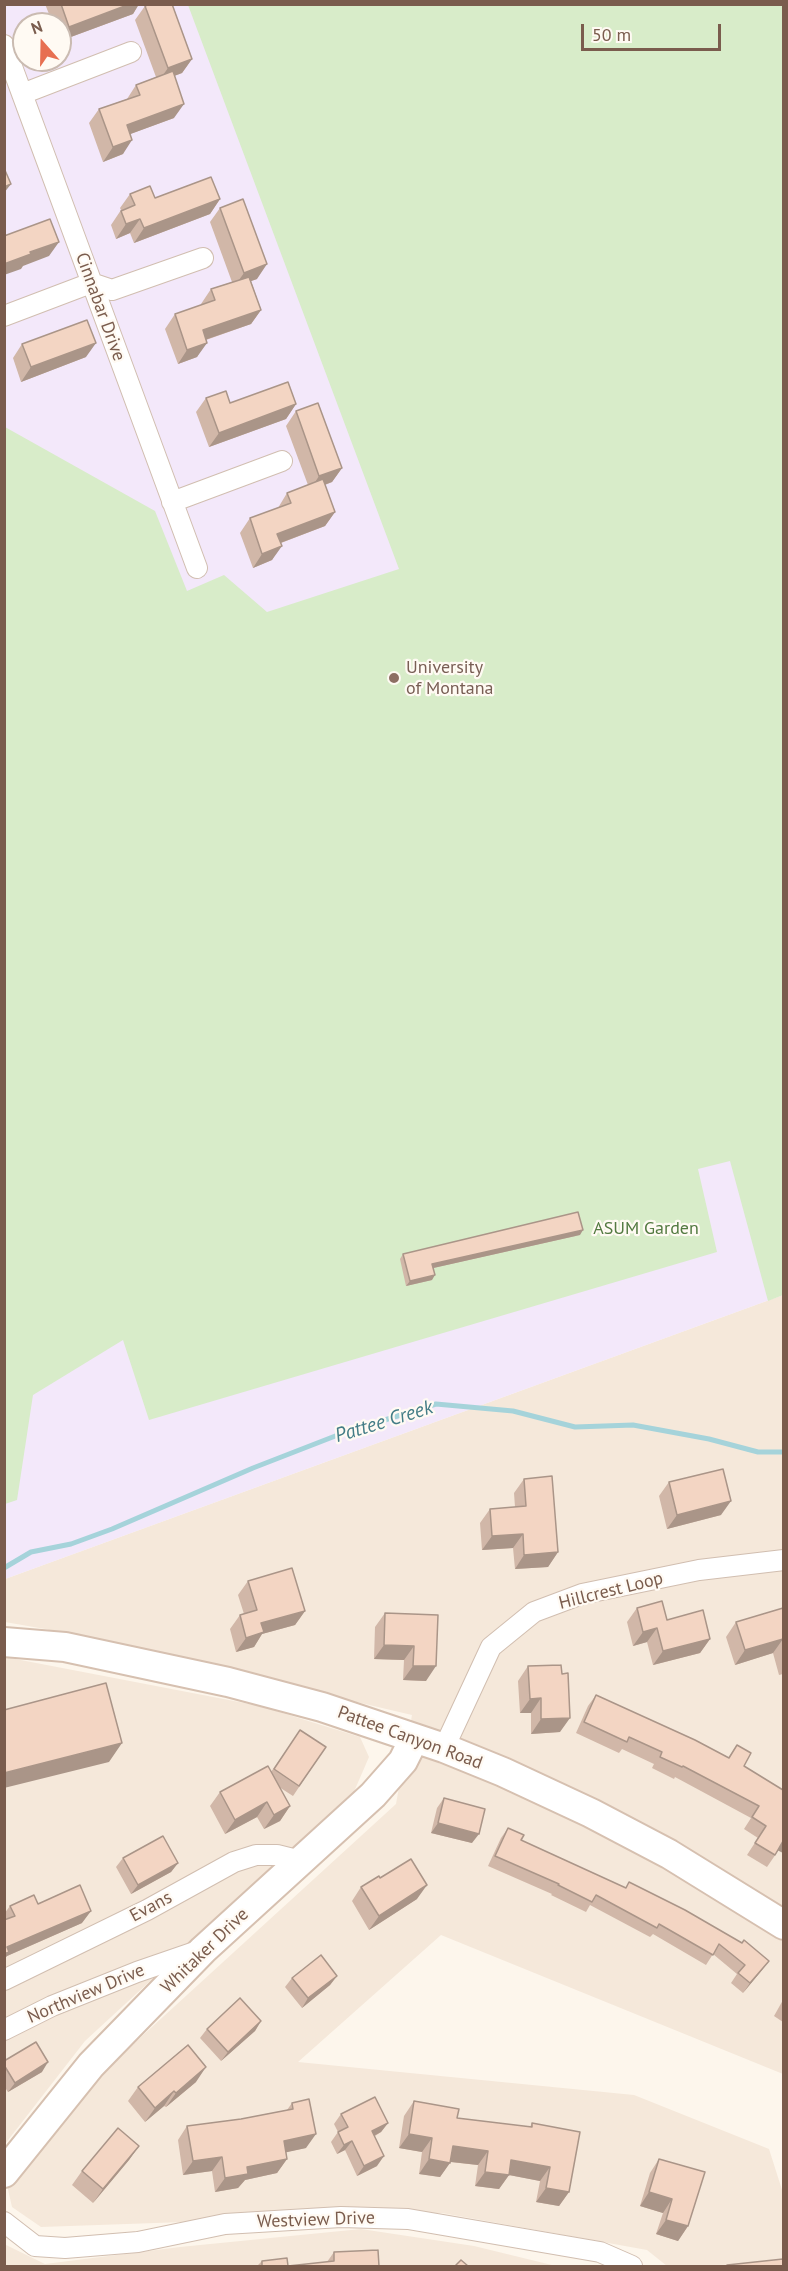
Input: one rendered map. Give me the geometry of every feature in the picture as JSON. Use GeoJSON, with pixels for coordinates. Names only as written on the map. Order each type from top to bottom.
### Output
{"type":"FeatureCollection","features":[{"type":"Feature","properties":{"kind":"street","name":"Cinnabar Drive"},"geometry":{"type":"LineString","coordinates":[[4,45],[197,568]]}},
{"type":"Feature","properties":{"kind":"street"},"geometry":{"type":"LineString","coordinates":[[22,94],[131,52]]}},
{"type":"Feature","properties":{"kind":"street"},"geometry":{"type":"LineString","coordinates":[[4,316],[91,283],[112,290],[203,258]]}},
{"type":"Feature","properties":{"kind":"street"},"geometry":{"type":"LineString","coordinates":[[172,502],[282,461]]}},
{"type":"Feature","properties":{"kind":"street","name":"Hillcrest Loop"},"geometry":{"type":"LineString","coordinates":[[444,1748],[491,1647],[534,1612],[582,1594],[699,1570],[783,1560]]}},
{"type":"Feature","properties":{"kind":"street","name":"Pattee Canyon Road"},"geometry":{"type":"LineString","coordinates":[[4,1642],[65,1647],[228,1682],[322,1707],[444,1748],[503,1772],[620,1828],[679,1860],[783,1925]]}},
{"type":"Feature","properties":{"kind":"street","name":"Whitaker Drive"},"geometry":{"type":"LineString","coordinates":[[4,2174],[91,2065],[203,1950],[374,1795],[403,1761],[414,1739]]}},
{"type":"Feature","properties":{"kind":"street","name":"Evans"},"geometry":{"type":"LineString","coordinates":[[4,1980],[147,1910],[234,1862],[256,1855],[277,1855],[301,1861]]}},
{"type":"Feature","properties":{"kind":"street","name":"Northview Drive"},"geometry":{"type":"LineString","coordinates":[[4,2030],[84,1993],[203,1950]]}},
{"type":"Feature","properties":{"kind":"street","name":"Westview Drive"},"geometry":{"type":"LineString","coordinates":[[4,2222],[35,2246],[65,2248],[138,2242],[225,2224],[340,2217],[408,2219],[600,2253],[632,2266]]}},
{"type":"Feature","properties":{"kind":"shaded area","name":"University of Montana"},"geometry":{"type":"Polygon","coordinates":[[[5,5],[783,5],[783,1295],[5,1579],[5,5]]]}},
{"type":"Feature","properties":{"kind":"shaded area"},"geometry":{"type":"Polygon","coordinates":[[[783,1295],[783,2074],[441,1935],[298,2062],[634,2095],[769,2149],[783,2193],[783,2266],[667,2266],[647,2250],[442,2213],[41,2227],[12,2207],[7,2185],[83,2090],[396,1804],[412,1715],[45,1629],[5,1622],[5,1579],[783,1295]]]}},
{"type":"Feature","properties":{"kind":"shaded area"},"geometry":{"type":"Polygon","coordinates":[[[5,1657],[260,1706],[360,1737],[369,1757],[353,1794],[85,2041],[5,2144],[5,1657]]]}},
{"type":"Feature","properties":{"kind":"shaded area"},"geometry":{"type":"Polygon","coordinates":[[[361,2229],[474,2246],[556,2266],[5,2266],[4,2244],[45,2264],[180,2247],[361,2229]]]}},
{"type":"Feature","properties":{"kind":"green space","name":"University of Montana"},"geometry":{"type":"Polygon","coordinates":[[[188,5],[783,5],[783,1295],[768,1301],[730,1161],[698,1169],[717,1252],[149,1420],[123,1340],[33,1395],[17,1500],[5,1504],[5,427],[155,511],[187,591],[224,575],[267,612],[399,569],[188,5]]]}},
{"type":"Feature","properties":{"kind":"building"},"geometry":{"type":"Polygon","coordinates":[[[61,4],[130,4],[72,26],[72,12],[64,12],[61,4]]]}},
{"type":"Feature","properties":{"kind":"building"},"geometry":{"type":"Polygon","coordinates":[[[172,4],[192,59],[168,68],[145,6],[172,4]]]}},
{"type":"Feature","properties":{"kind":"building"},"geometry":{"type":"Polygon","coordinates":[[[173,71],[184,104],[127,125],[132,140],[113,147],[99,109],[140,95],[136,85],[173,71]]]}},
{"type":"Feature","properties":{"kind":"building"},"geometry":{"type":"Polygon","coordinates":[[[4,168],[11,184],[4,187],[4,168]]]}},
{"type":"Feature","properties":{"kind":"building"},"geometry":{"type":"Polygon","coordinates":[[[211,177],[220,199],[144,228],[140,219],[126,224],[121,211],[135,205],[130,194],[150,186],[155,198],[211,177]]]}},
{"type":"Feature","properties":{"kind":"building"},"geometry":{"type":"Polygon","coordinates":[[[243,199],[267,264],[244,273],[220,208],[243,199]]]}},
{"type":"Feature","properties":{"kind":"building"},"geometry":{"type":"Polygon","coordinates":[[[50,219],[59,242],[4,264],[4,236],[50,219]]]}},
{"type":"Feature","properties":{"kind":"building"},"geometry":{"type":"Polygon","coordinates":[[[249,277],[261,310],[203,330],[207,343],[187,350],[175,314],[215,300],[211,289],[249,277]]]}},
{"type":"Feature","properties":{"kind":"building"},"geometry":{"type":"Polygon","coordinates":[[[87,320],[96,343],[31,367],[22,344],[87,320]]]}},
{"type":"Feature","properties":{"kind":"building"},"geometry":{"type":"Polygon","coordinates":[[[288,382],[296,404],[219,433],[206,398],[226,391],[230,403],[288,382]]]}},
{"type":"Feature","properties":{"kind":"building"},"geometry":{"type":"Polygon","coordinates":[[[318,403],[342,468],[319,476],[296,411],[318,403]]]}},
{"type":"Feature","properties":{"kind":"building"},"geometry":{"type":"Polygon","coordinates":[[[323,479],[335,512],[277,534],[282,546],[262,554],[250,518],[291,503],[287,493],[323,479]]]}},
{"type":"Feature","properties":{"kind":"building"},"geometry":{"type":"Polygon","coordinates":[[[578,1212],[583,1230],[432,1264],[435,1275],[410,1281],[403,1254],[578,1212]]]}},
{"type":"Feature","properties":{"kind":"building"},"geometry":{"type":"Polygon","coordinates":[[[723,1469],[731,1501],[677,1515],[669,1482],[723,1469]]]}},
{"type":"Feature","properties":{"kind":"building"},"geometry":{"type":"Polygon","coordinates":[[[552,1476],[558,1552],[524,1555],[523,1534],[492,1536],[490,1509],[526,1506],[524,1479],[552,1476]]]}},
{"type":"Feature","properties":{"kind":"building"},"geometry":{"type":"Polygon","coordinates":[[[292,1568],[305,1611],[261,1623],[264,1632],[246,1638],[240,1615],[257,1610],[248,1581],[292,1568]]]}},
{"type":"Feature","properties":{"kind":"building"},"geometry":{"type":"Polygon","coordinates":[[[662,1601],[667,1620],[703,1610],[710,1639],[663,1651],[657,1628],[643,1632],[637,1608],[662,1601]]]}},
{"type":"Feature","properties":{"kind":"building"},"geometry":{"type":"Polygon","coordinates":[[[783,1608],[783,1639],[745,1650],[736,1622],[783,1608]]]}},
{"type":"Feature","properties":{"kind":"building"},"geometry":{"type":"Polygon","coordinates":[[[385,1613],[438,1615],[436,1666],[413,1666],[414,1646],[384,1645],[385,1613]]]}},
{"type":"Feature","properties":{"kind":"building"},"geometry":{"type":"Polygon","coordinates":[[[561,1665],[562,1674],[568,1673],[570,1718],[541,1719],[541,1698],[530,1699],[528,1666],[561,1665]]]}},
{"type":"Feature","properties":{"kind":"building"},"geometry":{"type":"Polygon","coordinates":[[[106,1683],[122,1743],[4,1773],[4,1710],[106,1683]]]}},
{"type":"Feature","properties":{"kind":"building"},"geometry":{"type":"Polygon","coordinates":[[[596,1695],[729,1758],[737,1745],[751,1753],[744,1766],[783,1790],[783,1841],[775,1855],[755,1843],[766,1826],[752,1817],[759,1806],[683,1766],[660,1757],[662,1752],[629,1737],[627,1742],[584,1722],[596,1695]]]}},
{"type":"Feature","properties":{"kind":"building"},"geometry":{"type":"Polygon","coordinates":[[[300,1730],[326,1747],[299,1786],[274,1769],[300,1730]]]}},
{"type":"Feature","properties":{"kind":"building"},"geometry":{"type":"Polygon","coordinates":[[[268,1766],[290,1806],[274,1815],[267,1802],[235,1820],[220,1792],[268,1766]]]}},
{"type":"Feature","properties":{"kind":"building"},"geometry":{"type":"Polygon","coordinates":[[[444,1798],[485,1809],[479,1834],[438,1823],[444,1798]]]}},
{"type":"Feature","properties":{"kind":"building"},"geometry":{"type":"Polygon","coordinates":[[[508,1828],[524,1835],[521,1840],[626,1888],[629,1882],[685,1910],[742,1943],[744,1940],[769,1961],[750,1983],[738,1973],[745,1965],[719,1944],[713,1955],[659,1924],[657,1928],[596,1895],[592,1902],[559,1884],[495,1856],[508,1828]]]}},
{"type":"Feature","properties":{"kind":"building"},"geometry":{"type":"Polygon","coordinates":[[[163,1836],[178,1863],[138,1885],[123,1858],[163,1836]]]}},
{"type":"Feature","properties":{"kind":"building"},"geometry":{"type":"Polygon","coordinates":[[[411,1859],[427,1885],[379,1916],[361,1887],[411,1859]]]}},
{"type":"Feature","properties":{"kind":"building"},"geometry":{"type":"Polygon","coordinates":[[[80,1885],[91,1911],[7,1947],[9,1952],[4,1954],[4,1920],[15,1916],[10,1906],[34,1895],[38,1904],[80,1885]]]}},
{"type":"Feature","properties":{"kind":"building"},"geometry":{"type":"Polygon","coordinates":[[[321,1955],[337,1976],[308,1998],[292,1978],[321,1955]]]}},
{"type":"Feature","properties":{"kind":"building"},"geometry":{"type":"Polygon","coordinates":[[[240,1998],[261,2021],[228,2052],[207,2029],[240,1998]]]}},
{"type":"Feature","properties":{"kind":"building"},"geometry":{"type":"Polygon","coordinates":[[[36,2042],[48,2062],[15,2083],[4,2061],[36,2042]]]}},
{"type":"Feature","properties":{"kind":"building"},"geometry":{"type":"Polygon","coordinates":[[[188,2045],[206,2067],[155,2108],[138,2087],[188,2045]]]}},
{"type":"Feature","properties":{"kind":"building"},"geometry":{"type":"Polygon","coordinates":[[[375,2097],[388,2123],[372,2131],[384,2156],[364,2166],[352,2141],[344,2145],[338,2132],[348,2127],[341,2114],[375,2097]]]}},
{"type":"Feature","properties":{"kind":"building"},"geometry":{"type":"Polygon","coordinates":[[[309,2099],[316,2134],[284,2141],[287,2159],[247,2167],[248,2174],[225,2178],[222,2157],[193,2161],[187,2126],[293,2109],[292,2103],[309,2099]]]}},
{"type":"Feature","properties":{"kind":"building"},"geometry":{"type":"Polygon","coordinates":[[[414,2101],[459,2109],[457,2118],[532,2127],[532,2123],[580,2132],[569,2192],[546,2188],[550,2167],[511,2160],[509,2175],[485,2172],[488,2151],[453,2146],[450,2163],[429,2159],[432,2138],[409,2134],[414,2101]]]}},
{"type":"Feature","properties":{"kind":"building"},"geometry":{"type":"Polygon","coordinates":[[[118,2128],[139,2146],[103,2189],[82,2171],[118,2128]]]}},
{"type":"Feature","properties":{"kind":"building"},"geometry":{"type":"Polygon","coordinates":[[[659,2159],[705,2172],[688,2226],[666,2220],[672,2199],[649,2192],[659,2159]]]}},
{"type":"Feature","properties":{"kind":"building"},"geometry":{"type":"Polygon","coordinates":[[[378,2250],[379,2266],[288,2266],[334,2261],[334,2252],[378,2250]]]}},
{"type":"Feature","properties":{"kind":"building"},"geometry":{"type":"Polygon","coordinates":[[[287,2258],[288,2266],[262,2266],[262,2261],[287,2258]]]}},
{"type":"Feature","properties":{"kind":"building"},"geometry":{"type":"Polygon","coordinates":[[[783,2259],[783,2266],[727,2266],[727,2265],[783,2259]]]}},
{"type":"Feature","properties":{"kind":"building"},"geometry":{"type":"Polygon","coordinates":[[[461,2260],[468,2266],[455,2266],[461,2260]]]}},
{"type":"Feature","properties":{"kind":"waterway","name":"Pattee Creek"},"geometry":{"type":"LineString","coordinates":[[4,1568],[31,1552],[71,1544],[112,1529],[253,1468],[343,1433],[436,1404],[513,1411],[575,1427],[633,1425],[709,1439],[758,1452],[784,1452]]}},
{"type":"Feature","properties":{"kind":"place","name":"University of Montana"},"geometry":{"type":"Point","coordinates":[394,678]}},
{"type":"Feature","properties":{"kind":"park label","name":"ASUM Garden"},"geometry":{"type":"Point","coordinates":[646,1229]}}]}
